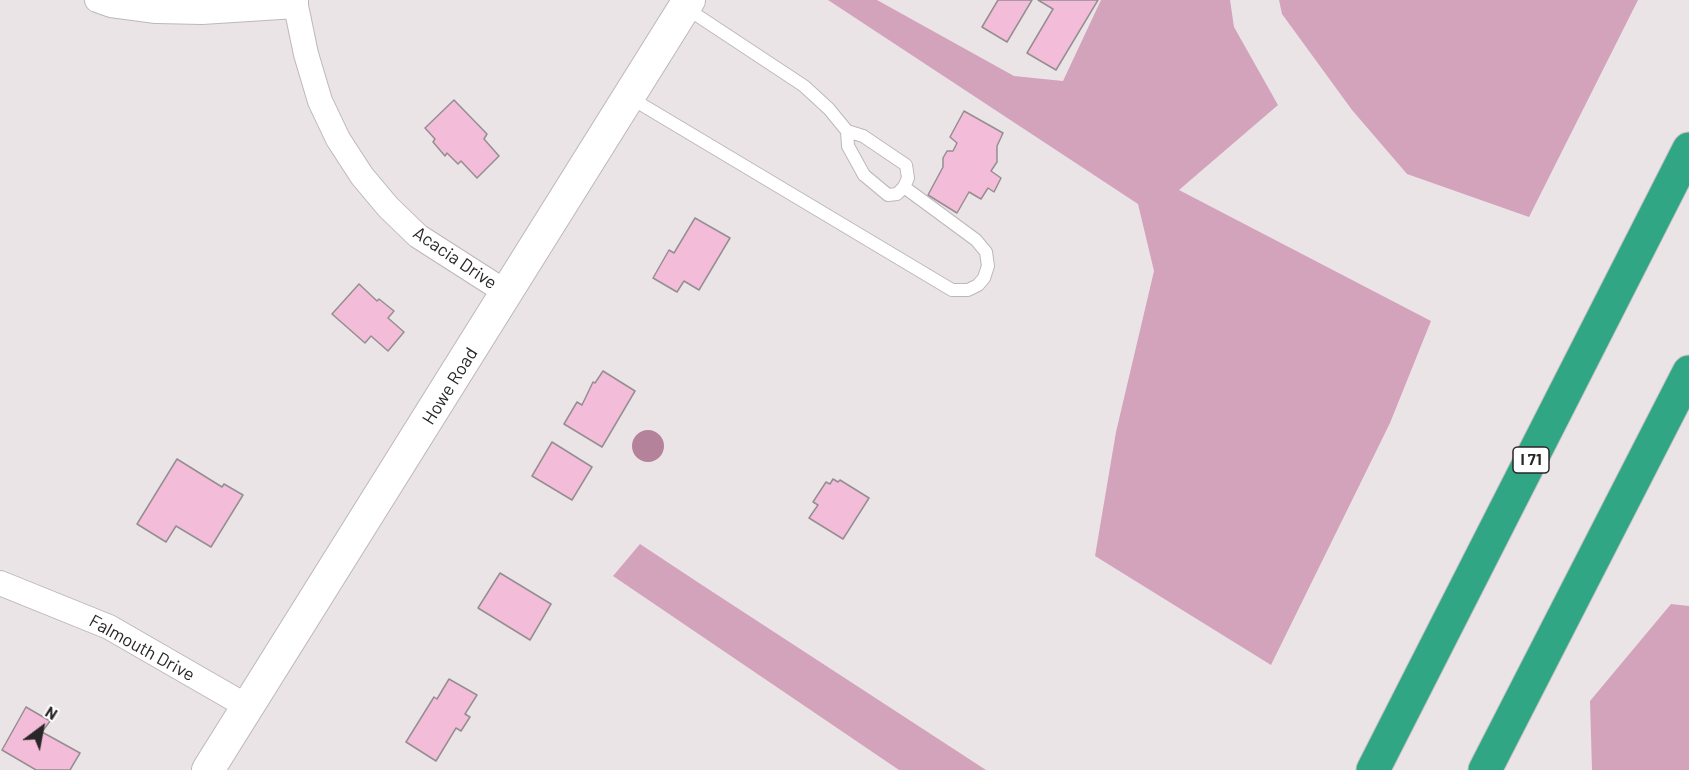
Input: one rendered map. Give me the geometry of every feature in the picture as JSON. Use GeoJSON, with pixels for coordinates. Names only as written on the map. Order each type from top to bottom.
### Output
{"type":"FeatureCollection","features":[{"type":"Feature","properties":{"kind":"highway","name":"I 71"},"geometry":{"type":"LineString","coordinates":[[1373,770],[1689,149]]}},
{"type":"Feature","properties":{"kind":"highway"},"geometry":{"type":"LineString","coordinates":[[1485,770],[1689,372]]}},
{"type":"Feature","properties":{"kind":"street"},"geometry":{"type":"LineString","coordinates":[[97,0],[111,5],[156,11],[202,12],[296,3]]}},
{"type":"Feature","properties":{"kind":"street","name":"Acacia Drive"},"geometry":{"type":"LineString","coordinates":[[296,3],[306,54],[320,101],[338,139],[362,176],[388,207],[418,236],[507,293]]}},
{"type":"Feature","properties":{"kind":"street","name":"Howe Road"},"geometry":{"type":"LineString","coordinates":[[208,770],[687,3]]}},
{"type":"Feature","properties":{"kind":"street","name":"Falmouth Drive"},"geometry":{"type":"LineString","coordinates":[[0,583],[109,627],[248,707]]}},
{"type":"Feature","properties":{"kind":"lane"},"geometry":{"type":"LineString","coordinates":[[687,3],[804,86],[829,109],[847,130],[863,136],[906,165],[908,178],[904,187],[897,194],[888,195],[864,175],[849,146],[847,130]]}},
{"type":"Feature","properties":{"kind":"lane"},"geometry":{"type":"LineString","coordinates":[[629,97],[952,291],[968,290],[978,285],[984,278],[988,266],[986,252],[975,240],[904,187]]}},
{"type":"Feature","properties":{"kind":"shaded area"},"geometry":{"type":"Polygon","coordinates":[[[828,0],[877,0],[1014,76],[1063,81],[1101,0],[1230,0],[1234,27],[1278,105],[1179,190],[1431,321],[1390,423],[1271,665],[1095,556],[1116,432],[1154,271],[1138,204],[828,0]]]}},
{"type":"Feature","properties":{"kind":"shaded area"},"geometry":{"type":"Polygon","coordinates":[[[1279,0],[1638,0],[1529,217],[1407,174],[1352,110],[1282,14],[1279,0]]]}},
{"type":"Feature","properties":{"kind":"shaded area"},"geometry":{"type":"Polygon","coordinates":[[[648,430],[659,435],[664,446],[659,457],[648,462],[637,457],[632,446],[637,435],[648,430]]]}},
{"type":"Feature","properties":{"kind":"shaded area"},"geometry":{"type":"Polygon","coordinates":[[[640,544],[986,770],[899,770],[613,576],[640,544]]]}},
{"type":"Feature","properties":{"kind":"shaded area"},"geometry":{"type":"Polygon","coordinates":[[[1671,604],[1689,606],[1689,770],[1592,770],[1590,701],[1671,604]]]}},
{"type":"Feature","properties":{"kind":"building"},"geometry":{"type":"Polygon","coordinates":[[[998,0],[1032,0],[1007,42],[982,27],[998,0]]]}},
{"type":"Feature","properties":{"kind":"building"},"geometry":{"type":"Polygon","coordinates":[[[1038,0],[1098,0],[1056,70],[1027,53],[1053,9],[1038,0]]]}},
{"type":"Feature","properties":{"kind":"building"},"geometry":{"type":"Polygon","coordinates":[[[454,100],[487,134],[484,139],[499,156],[477,178],[461,161],[458,164],[447,153],[445,156],[425,128],[454,100]]]}},
{"type":"Feature","properties":{"kind":"building"},"geometry":{"type":"Polygon","coordinates":[[[964,111],[1003,133],[997,146],[997,162],[991,171],[1001,178],[994,192],[988,188],[981,199],[969,192],[957,213],[928,195],[943,167],[943,158],[947,151],[953,151],[957,143],[950,137],[964,111]]]}},
{"type":"Feature","properties":{"kind":"building"},"geometry":{"type":"Polygon","coordinates":[[[695,218],[730,238],[699,290],[684,281],[677,292],[653,278],[669,250],[674,253],[695,218]]]}},
{"type":"Feature","properties":{"kind":"building"},"geometry":{"type":"Polygon","coordinates":[[[359,284],[377,301],[379,299],[394,311],[388,318],[404,332],[388,351],[371,336],[365,343],[332,314],[359,284]]]}},
{"type":"Feature","properties":{"kind":"building"},"geometry":{"type":"Polygon","coordinates":[[[603,371],[635,391],[602,447],[564,424],[577,402],[582,405],[593,382],[595,383],[603,371]]]}},
{"type":"Feature","properties":{"kind":"building"},"geometry":{"type":"Polygon","coordinates":[[[552,442],[592,467],[572,500],[532,476],[552,442]]]}},
{"type":"Feature","properties":{"kind":"building"},"geometry":{"type":"Polygon","coordinates":[[[177,459],[222,487],[224,484],[243,495],[211,547],[176,526],[166,542],[137,524],[177,459]]]}},
{"type":"Feature","properties":{"kind":"building"},"geometry":{"type":"Polygon","coordinates":[[[833,479],[838,482],[840,480],[869,498],[843,539],[809,518],[818,505],[813,502],[826,482],[830,484],[833,479]]]}},
{"type":"Feature","properties":{"kind":"building"},"geometry":{"type":"Polygon","coordinates":[[[500,573],[551,604],[530,640],[478,608],[500,573]]]}},
{"type":"Feature","properties":{"kind":"building"},"geometry":{"type":"Polygon","coordinates":[[[449,679],[477,695],[465,714],[470,717],[461,731],[456,728],[436,761],[406,742],[434,697],[437,699],[449,679]]]}},
{"type":"Feature","properties":{"kind":"building"},"geometry":{"type":"Polygon","coordinates":[[[26,707],[50,721],[42,732],[80,753],[70,770],[36,770],[2,750],[26,707]]]}}]}
